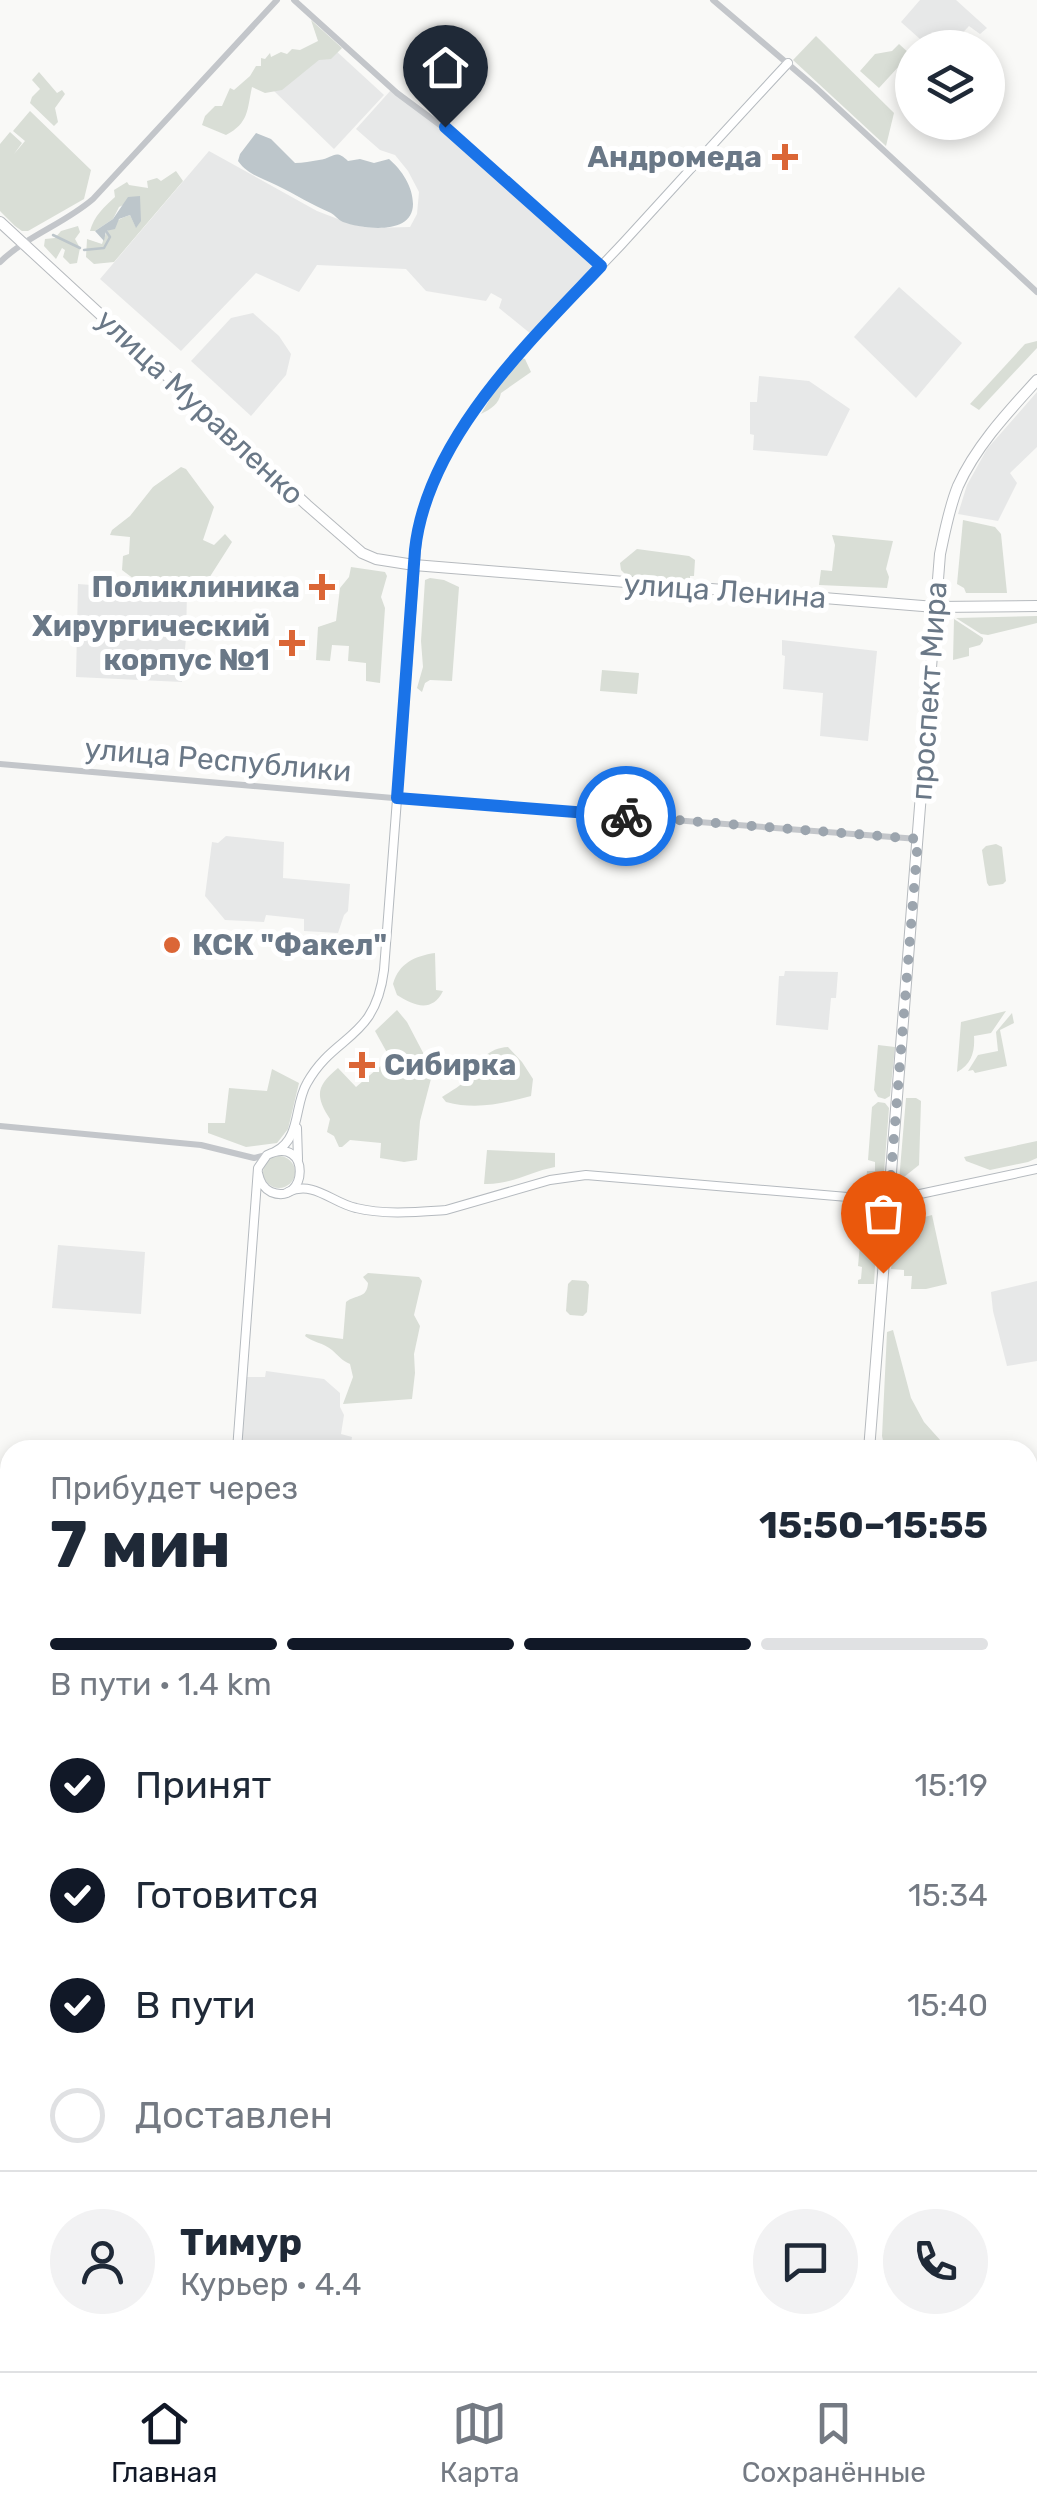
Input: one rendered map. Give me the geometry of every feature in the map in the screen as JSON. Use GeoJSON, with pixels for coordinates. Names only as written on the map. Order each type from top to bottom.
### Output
{"type":"FeatureCollection","features":[{"type":"Feature","properties":{"kind":"main road"},"geometry":{"type":"LineString","coordinates":[[238,1440],[260,1163],[288,1141],[302,1092],[314,1073],[370,1018],[379,998],[414,565],[419,522],[427,498],[465,425],[508,368],[788,63]]}},
{"type":"Feature","properties":{"kind":"main road","name":"улица Муравленко"},"geometry":{"type":"LineString","coordinates":[[0,222],[356,550],[376,559],[414,565]]}},
{"type":"Feature","properties":{"kind":"main road","name":"проспект Мира"},"geometry":{"type":"LineString","coordinates":[[872,1416],[940,554],[958,486],[989,436],[1037,380]]}},
{"type":"Feature","properties":{"kind":"main road","name":"улица Ленина"},"geometry":{"type":"LineString","coordinates":[[414,565],[935,607],[1037,606]]}},
{"type":"Feature","properties":{"kind":"main road"},"geometry":{"type":"LineString","coordinates":[[258,1173],[270,1192],[284,1193],[298,1182],[298,1109]]}},
{"type":"Feature","properties":{"kind":"main road"},"geometry":{"type":"LineString","coordinates":[[271,1153],[290,1153],[305,1175],[327,1195],[362,1210],[446,1210],[550,1180],[586,1175],[888,1200],[1037,1169]]}},
{"type":"Feature","properties":{"kind":"main road"},"geometry":{"type":"LineString","coordinates":[[256,1207],[266,1197],[305,1187],[327,1195]]}},
{"type":"Feature","properties":{"kind":"main road"},"geometry":{"type":"LineString","coordinates":[[865,1440],[872,1416]]}},
{"type":"Feature","properties":{"kind":"main road"},"geometry":{"type":"LineString","coordinates":[[872,1416],[873,1440]]}},
{"type":"Feature","properties":{"kind":"street"},"geometry":{"type":"LineString","coordinates":[[0,262],[22,242],[93,200],[277,0]]}},
{"type":"Feature","properties":{"kind":"street"},"geometry":{"type":"LineString","coordinates":[[294,0],[398,93],[467,145],[601,266]]}},
{"type":"Feature","properties":{"kind":"street"},"geometry":{"type":"LineString","coordinates":[[714,0],[1037,292]]}},
{"type":"Feature","properties":{"kind":"street","name":"улица Республики"},"geometry":{"type":"LineString","coordinates":[[0,764],[918,839]]}},
{"type":"Feature","properties":{"kind":"street"},"geometry":{"type":"LineString","coordinates":[[0,1126],[201,1145],[258,1158],[271,1153]]}},
{"type":"Feature","properties":{"kind":"street"},"geometry":{"type":"LineString","coordinates":[[242,1155],[253,1161],[258,1173]]}},
{"type":"Feature","properties":{"kind":"shaded area"},"geometry":{"type":"Polygon","coordinates":[[[920,0],[956,0],[987,28],[910,30],[901,22],[920,0]]]}},
{"type":"Feature","properties":{"kind":"shaded area"},"geometry":{"type":"Polygon","coordinates":[[[311,20],[342,48],[331,59],[319,60],[282,90],[265,93],[252,87],[243,121],[226,135],[202,125],[215,106],[222,106],[230,88],[234,90],[256,66],[261,66],[261,58],[270,53],[271,57],[281,52],[287,54],[318,41],[311,20]]]}},
{"type":"Feature","properties":{"kind":"shaded area"},"geometry":{"type":"Polygon","coordinates":[[[816,36],[894,113],[886,146],[793,60],[816,36]]]}},
{"type":"Feature","properties":{"kind":"shaded area"},"geometry":{"type":"Polygon","coordinates":[[[323,39],[384,95],[334,149],[274,91],[323,39]]]}},
{"type":"Feature","properties":{"kind":"shaded area"},"geometry":{"type":"Polygon","coordinates":[[[895,48],[895,70],[879,88],[860,71],[875,54],[895,48]]]}},
{"type":"Feature","properties":{"kind":"shaded area"},"geometry":{"type":"Polygon","coordinates":[[[39,72],[57,93],[62,90],[65,94],[55,108],[58,122],[54,126],[30,103],[40,89],[32,80],[39,72]]]}},
{"type":"Feature","properties":{"kind":"shaded area"},"geometry":{"type":"Polygon","coordinates":[[[391,90],[460,144],[592,262],[592,268],[531,334],[499,308],[502,299],[491,293],[486,301],[426,291],[406,269],[317,265],[299,292],[256,273],[181,351],[100,279],[209,151],[317,211],[351,224],[369,228],[410,227],[417,214],[419,192],[408,171],[395,155],[380,150],[356,129],[391,90]]]}},
{"type":"Feature","properties":{"kind":"shaded area"},"geometry":{"type":"Polygon","coordinates":[[[30,111],[91,170],[84,199],[22,231],[0,211],[0,144],[10,132],[22,143],[14,154],[25,141],[13,131],[30,111]]]}},
{"type":"Feature","properties":{"kind":"shaded area"},"geometry":{"type":"Polygon","coordinates":[[[256,133],[271,139],[295,163],[337,154],[348,161],[374,163],[389,159],[409,185],[413,198],[411,214],[396,226],[385,228],[341,221],[242,166],[238,161],[240,154],[256,133]]]}},
{"type":"Feature","properties":{"kind":"shaded area"},"geometry":{"type":"Polygon","coordinates":[[[176,171],[183,181],[114,262],[94,264],[86,257],[87,239],[102,244],[115,222],[130,215],[136,227],[140,197],[119,207],[113,219],[90,231],[97,216],[115,197],[114,190],[127,182],[148,188],[147,181],[161,181],[176,171]]]}},
{"type":"Feature","properties":{"kind":"shaded area"},"geometry":{"type":"Polygon","coordinates":[[[140,196],[141,221],[136,228],[130,215],[119,219],[115,229],[106,231],[104,241],[95,231],[113,219],[128,197],[140,196]]]}},
{"type":"Feature","properties":{"kind":"shaded area"},"geometry":{"type":"Polygon","coordinates":[[[78,226],[77,263],[70,264],[63,257],[62,248],[56,259],[44,246],[45,239],[78,226]]]}},
{"type":"Feature","properties":{"kind":"shaded area"},"geometry":{"type":"Polygon","coordinates":[[[899,287],[962,343],[916,398],[854,337],[899,287]]]}},
{"type":"Feature","properties":{"kind":"shaded area"},"geometry":{"type":"Polygon","coordinates":[[[253,313],[279,336],[291,354],[286,375],[251,416],[191,361],[231,318],[253,313]]]}},
{"type":"Feature","properties":{"kind":"shaded area"},"geometry":{"type":"Polygon","coordinates":[[[1037,341],[1037,348],[979,410],[970,404],[1025,344],[1037,341]]]}},
{"type":"Feature","properties":{"kind":"shaded area"},"geometry":{"type":"Polygon","coordinates":[[[521,358],[531,372],[501,393],[494,406],[481,414],[494,392],[521,358]]]}},
{"type":"Feature","properties":{"kind":"shaded area"},"geometry":{"type":"Polygon","coordinates":[[[759,376],[809,381],[850,409],[827,456],[753,450],[750,402],[757,402],[759,376]]]}},
{"type":"Feature","properties":{"kind":"shaded area"},"geometry":{"type":"Polygon","coordinates":[[[1037,392],[1037,447],[1010,473],[1017,483],[998,521],[958,514],[967,485],[987,449],[1037,392]]]}},
{"type":"Feature","properties":{"kind":"shaded area"},"geometry":{"type":"Polygon","coordinates":[[[181,467],[214,507],[203,540],[214,545],[225,534],[232,542],[204,586],[134,579],[122,570],[123,556],[129,554],[130,537],[110,535],[112,530],[130,516],[153,487],[181,467]]]}},
{"type":"Feature","properties":{"kind":"shaded area"},"geometry":{"type":"Polygon","coordinates":[[[963,520],[995,527],[1001,534],[1007,593],[966,593],[957,584],[963,520]]]}},
{"type":"Feature","properties":{"kind":"shaded area"},"geometry":{"type":"Polygon","coordinates":[[[832,535],[893,541],[886,569],[887,588],[819,585],[821,570],[832,571],[832,535]]]}},
{"type":"Feature","properties":{"kind":"shaded area"},"geometry":{"type":"Polygon","coordinates":[[[637,549],[689,556],[695,560],[694,576],[690,576],[690,583],[629,578],[620,563],[637,549]]]}},
{"type":"Feature","properties":{"kind":"shaded area"},"geometry":{"type":"Polygon","coordinates":[[[351,567],[385,572],[387,576],[381,597],[385,608],[380,683],[366,681],[366,663],[348,661],[349,646],[332,645],[330,661],[316,660],[318,627],[336,621],[340,588],[351,567]]]}},
{"type":"Feature","properties":{"kind":"shaded area"},"geometry":{"type":"Polygon","coordinates":[[[425,580],[459,587],[452,681],[430,680],[422,692],[417,688],[423,667],[425,580]]]}},
{"type":"Feature","properties":{"kind":"shaded area"},"geometry":{"type":"Polygon","coordinates":[[[78,584],[187,592],[182,682],[76,677],[78,584]]]}},
{"type":"Feature","properties":{"kind":"shaded area"},"geometry":{"type":"Polygon","coordinates":[[[1037,616],[1037,623],[988,635],[956,618],[1037,616]]]}},
{"type":"Feature","properties":{"kind":"shaded area"},"geometry":{"type":"Polygon","coordinates":[[[954,619],[983,641],[969,648],[969,656],[953,660],[954,619]]]}},
{"type":"Feature","properties":{"kind":"shaded area"},"geometry":{"type":"Polygon","coordinates":[[[782,640],[877,651],[868,741],[820,736],[823,693],[783,689],[782,640]]]}},
{"type":"Feature","properties":{"kind":"shaded area"},"geometry":{"type":"Polygon","coordinates":[[[602,670],[639,673],[637,694],[600,691],[602,670]]]}},
{"type":"Feature","properties":{"kind":"shaded area"},"geometry":{"type":"Polygon","coordinates":[[[226,836],[284,842],[283,878],[350,884],[348,911],[338,933],[304,931],[304,919],[266,915],[264,922],[225,920],[205,896],[212,842],[218,843],[226,836]]]}},
{"type":"Feature","properties":{"kind":"shaded area"},"geometry":{"type":"Polygon","coordinates":[[[996,844],[1002,847],[1006,881],[989,886],[982,850],[996,844]]]}},
{"type":"Feature","properties":{"kind":"shaded area"},"geometry":{"type":"Polygon","coordinates":[[[435,953],[436,990],[443,991],[439,998],[422,1005],[397,995],[393,984],[404,966],[435,953]]]}},
{"type":"Feature","properties":{"kind":"shaded area"},"geometry":{"type":"Polygon","coordinates":[[[785,971],[838,972],[828,1030],[776,1025],[779,976],[784,976],[785,971]]]}},
{"type":"Feature","properties":{"kind":"shaded area"},"geometry":{"type":"Polygon","coordinates":[[[397,1010],[407,1022],[432,1075],[420,1121],[417,1160],[404,1162],[380,1158],[381,1143],[350,1140],[339,1147],[327,1132],[330,1119],[320,1098],[325,1080],[338,1068],[356,1087],[390,1058],[375,1031],[397,1010]]]}},
{"type":"Feature","properties":{"kind":"shaded area"},"geometry":{"type":"Polygon","coordinates":[[[1006,1011],[991,1033],[974,1036],[972,1057],[957,1072],[961,1022],[1006,1011]]]}},
{"type":"Feature","properties":{"kind":"shaded area"},"geometry":{"type":"Polygon","coordinates":[[[1012,1013],[1014,1023],[1000,1030],[1007,1066],[968,1071],[978,1055],[998,1051],[996,1032],[1012,1013]]]}},
{"type":"Feature","properties":{"kind":"shaded area"},"geometry":{"type":"Polygon","coordinates":[[[878,1045],[895,1047],[890,1096],[885,1099],[874,1090],[878,1045]]]}},
{"type":"Feature","properties":{"kind":"shaded area"},"geometry":{"type":"Polygon","coordinates":[[[508,1047],[533,1079],[531,1096],[489,1105],[446,1102],[442,1097],[464,1082],[485,1056],[508,1047]]]}},
{"type":"Feature","properties":{"kind":"shaded area"},"geometry":{"type":"Polygon","coordinates":[[[272,1069],[299,1083],[288,1129],[277,1143],[246,1147],[208,1133],[208,1123],[225,1123],[229,1088],[267,1091],[272,1069]]]}},
{"type":"Feature","properties":{"kind":"shaded area"},"geometry":{"type":"Polygon","coordinates":[[[906,1098],[921,1101],[919,1165],[899,1181],[906,1098]]]}},
{"type":"Feature","properties":{"kind":"shaded area"},"geometry":{"type":"Polygon","coordinates":[[[878,1102],[889,1108],[883,1186],[866,1185],[867,1171],[875,1171],[875,1162],[868,1160],[872,1107],[878,1102]]]}},
{"type":"Feature","properties":{"kind":"shaded area"},"geometry":{"type":"Polygon","coordinates":[[[1037,1141],[1037,1158],[1028,1162],[990,1170],[964,1157],[1037,1141]]]}},
{"type":"Feature","properties":{"kind":"shaded area"},"geometry":{"type":"Polygon","coordinates":[[[487,1150],[555,1153],[555,1167],[484,1184],[487,1150]]]}},
{"type":"Feature","properties":{"kind":"shaded area"},"geometry":{"type":"Polygon","coordinates":[[[279,1156],[290,1161],[295,1172],[290,1183],[279,1188],[268,1183],[263,1172],[268,1161],[279,1156]]]}},
{"type":"Feature","properties":{"kind":"shaded area"},"geometry":{"type":"Polygon","coordinates":[[[863,1212],[878,1214],[874,1284],[858,1284],[863,1212]]]}},
{"type":"Feature","properties":{"kind":"shaded area"},"geometry":{"type":"Polygon","coordinates":[[[915,1212],[917,1219],[932,1215],[947,1284],[911,1289],[912,1276],[904,1276],[904,1270],[891,1269],[897,1215],[915,1212]]]}},
{"type":"Feature","properties":{"kind":"shaded area"},"geometry":{"type":"Polygon","coordinates":[[[58,1245],[145,1252],[141,1314],[52,1308],[58,1245]]]}},
{"type":"Feature","properties":{"kind":"shaded area"},"geometry":{"type":"Polygon","coordinates":[[[368,1273],[419,1277],[422,1281],[414,1315],[420,1326],[412,1399],[343,1404],[353,1377],[350,1364],[305,1336],[343,1339],[346,1302],[366,1292],[368,1283],[363,1277],[368,1273]]]}},
{"type":"Feature","properties":{"kind":"shaded area"},"geometry":{"type":"Polygon","coordinates":[[[572,1280],[589,1285],[587,1312],[583,1316],[566,1311],[568,1284],[572,1280]]]}},
{"type":"Feature","properties":{"kind":"shaded area"},"geometry":{"type":"Polygon","coordinates":[[[1037,1281],[1037,1361],[1007,1366],[991,1292],[1037,1281]]]}},
{"type":"Feature","properties":{"kind":"shaded area"},"geometry":{"type":"Polygon","coordinates":[[[893,1330],[911,1398],[940,1440],[883,1440],[887,1332],[893,1330]]]}},
{"type":"Feature","properties":{"kind":"shaded area"},"geometry":{"type":"Polygon","coordinates":[[[266,1371],[324,1379],[340,1393],[344,1415],[341,1434],[352,1440],[242,1440],[247,1377],[265,1377],[266,1371]]]}},
{"type":"Feature","properties":{"kind":"waterway"},"geometry":{"type":"LineString","coordinates":[[84,250],[104,248],[110,237],[106,231]]}},
{"type":"Feature","properties":{"kind":"waterway"},"geometry":{"type":"LineString","coordinates":[[53,235],[80,248]]}},
{"type":"Feature","properties":{"kind":"way so far"},"geometry":{"type":"LineString","coordinates":[[626,816],[918,839],[883,1273]]}},
{"type":"Feature","properties":{"kind":"place","name":"Андромеда"},"geometry":{"type":"Point","coordinates":[785,157]}},
{"type":"Feature","properties":{"kind":"place","name":"Поликлиника"},"geometry":{"type":"Point","coordinates":[322,587]}},
{"type":"Feature","properties":{"kind":"place","name":"Хирургический корпус №1"},"geometry":{"type":"Point","coordinates":[292,643]}},
{"type":"Feature","properties":{"kind":"place","name":"КСК \"Факел\""},"geometry":{"type":"Point","coordinates":[172,945]}},
{"type":"Feature","properties":{"kind":"place","name":"Сибирка"},"geometry":{"type":"Point","coordinates":[362,1065]}},
{"type":"Feature","properties":{"kind":"route"},"geometry":{"type":"LineString","coordinates":[[445,127],[601,266],[486,394],[460,433],[427,498],[415,550],[397,798],[626,816]]}}]}
